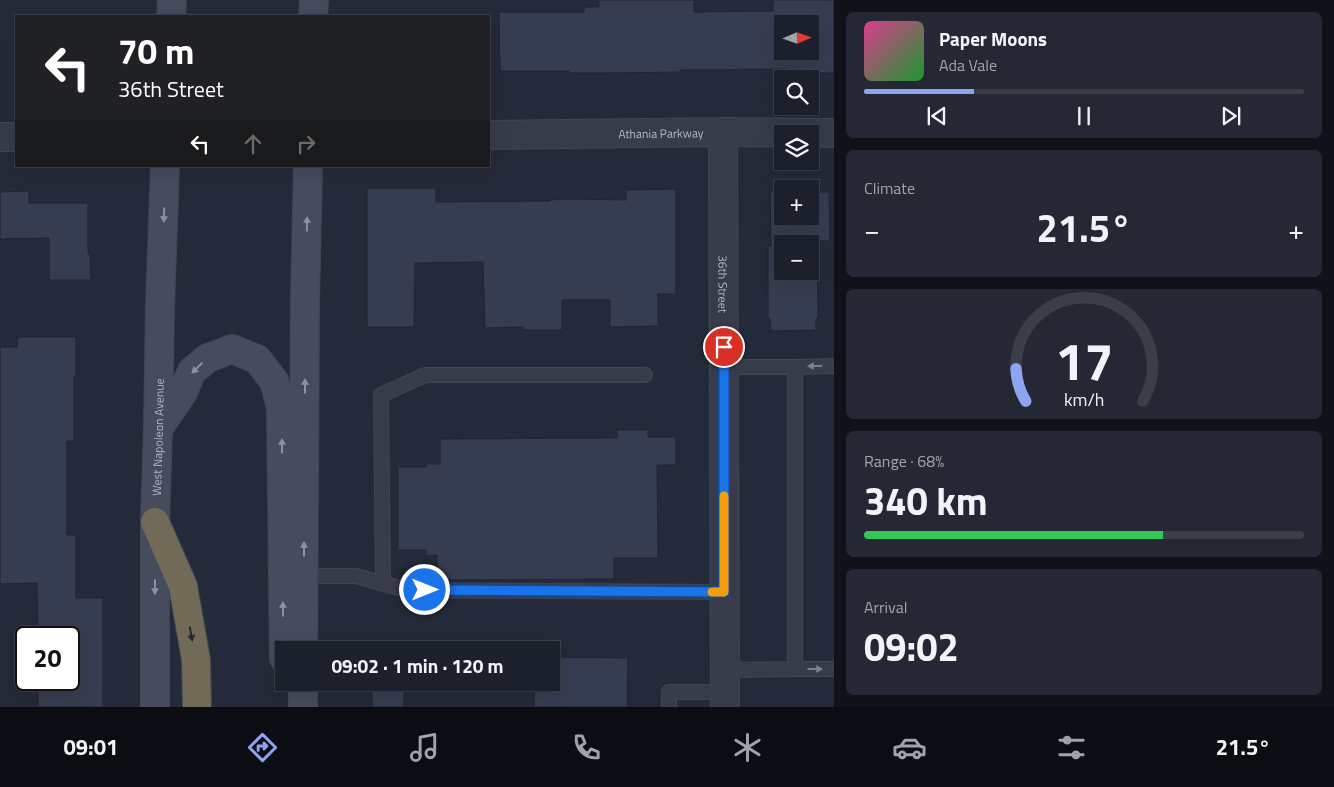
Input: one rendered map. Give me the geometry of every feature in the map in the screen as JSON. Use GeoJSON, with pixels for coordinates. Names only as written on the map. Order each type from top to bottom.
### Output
{"type":"FeatureCollection","features":[{"type":"Feature","properties":{"kind":"highway"},"geometry":{"type":"LineString","coordinates":[[155,522],[183,586],[196,660],[197,707]]}},
{"type":"Feature","properties":{"kind":"main road"},"geometry":{"type":"LineString","coordinates":[[172,0],[172,15]]}},
{"type":"Feature","properties":{"kind":"main road"},"geometry":{"type":"LineString","coordinates":[[313,15],[314,0]]}},
{"type":"Feature","properties":{"kind":"main road","name":"West Napoleon Avenue"},"geometry":{"type":"LineString","coordinates":[[155,707],[155,522],[160,306],[166,167]]}},
{"type":"Feature","properties":{"kind":"main road"},"geometry":{"type":"LineString","coordinates":[[286,641],[293,576],[305,311],[308,167]]}},
{"type":"Feature","properties":{"kind":"main road"},"geometry":{"type":"LineString","coordinates":[[158,429],[183,392],[192,372],[208,358],[232,349],[257,359],[274,381],[281,407],[293,576],[302,641]]}},
{"type":"Feature","properties":{"kind":"street","name":"Athania Parkway"},"geometry":{"type":"LineString","coordinates":[[490,135],[723,132],[834,133]]}},
{"type":"Feature","properties":{"kind":"street","name":"36th Street"},"geometry":{"type":"LineString","coordinates":[[723,132],[725,690]]}},
{"type":"Feature","properties":{"kind":"street"},"geometry":{"type":"LineString","coordinates":[[0,137],[15,137]]}},
{"type":"Feature","properties":{"kind":"lane"},"geometry":{"type":"LineString","coordinates":[[724,367],[834,366]]}},
{"type":"Feature","properties":{"kind":"lane"},"geometry":{"type":"LineString","coordinates":[[795,367],[795,669]]}},
{"type":"Feature","properties":{"kind":"lane"},"geometry":{"type":"LineString","coordinates":[[382,584],[382,395],[425,375],[645,375]]}},
{"type":"Feature","properties":{"kind":"lane"},"geometry":{"type":"LineString","coordinates":[[293,576],[353,576],[406,590],[724,592]]}},
{"type":"Feature","properties":{"kind":"lane"},"geometry":{"type":"LineString","coordinates":[[669,707],[669,692],[725,690],[795,669],[834,669]]}},
{"type":"Feature","properties":{"kind":"building"},"geometry":{"type":"Polygon","coordinates":[[[599,0],[694,0],[694,12],[773,11],[773,0],[834,0],[834,73],[819,73],[819,70],[787,69],[608,73],[500,71],[499,12],[584,12],[584,7],[599,7],[599,0]]]}},
{"type":"Feature","properties":{"kind":"building"},"geometry":{"type":"Polygon","coordinates":[[[367,188],[436,188],[436,202],[550,201],[569,199],[626,200],[626,190],[676,189],[676,294],[658,294],[658,326],[610,327],[610,300],[562,300],[562,330],[523,330],[523,327],[485,328],[483,262],[415,263],[414,327],[367,327],[367,188]]]}},
{"type":"Feature","properties":{"kind":"building"},"geometry":{"type":"Polygon","coordinates":[[[29,191],[29,203],[88,203],[88,254],[90,254],[91,280],[49,280],[49,238],[0,239],[0,192],[29,191]]]}},
{"type":"Feature","properties":{"kind":"building"},"geometry":{"type":"Polygon","coordinates":[[[770,192],[774,192],[774,225],[819,225],[819,192],[829,192],[830,241],[819,241],[819,235],[774,235],[774,280],[818,280],[818,319],[816,319],[816,330],[771,331],[770,318],[768,319],[768,246],[771,246],[770,192]]]}},
{"type":"Feature","properties":{"kind":"building"},"geometry":{"type":"Polygon","coordinates":[[[18,337],[76,337],[74,441],[67,441],[67,535],[76,535],[76,598],[103,598],[103,707],[38,707],[38,691],[80,691],[80,626],[38,626],[37,583],[0,584],[0,347],[17,347],[18,337]]]}},
{"type":"Feature","properties":{"kind":"building"},"geometry":{"type":"Polygon","coordinates":[[[617,430],[648,430],[648,437],[676,437],[676,465],[657,465],[658,558],[614,558],[614,579],[437,580],[437,555],[426,556],[426,550],[398,550],[398,467],[426,467],[426,464],[440,464],[440,439],[617,438],[617,430]]]}},
{"type":"Feature","properties":{"kind":"building"},"geometry":{"type":"Polygon","coordinates":[[[560,657],[628,658],[627,707],[534,707],[535,691],[560,691],[560,657]]]}},
{"type":"Feature","properties":{"kind":"building"},"geometry":{"type":"Polygon","coordinates":[[[372,691],[404,691],[404,707],[372,707],[372,691]]]}},
{"type":"Feature","properties":{"kind":"slow traffic"},"geometry":{"type":"LineString","coordinates":[[712,592],[724,592],[724,496]]}},
{"type":"Feature","properties":{"kind":"route"},"geometry":{"type":"LineString","coordinates":[[425,590],[724,592],[724,347]]}}]}
